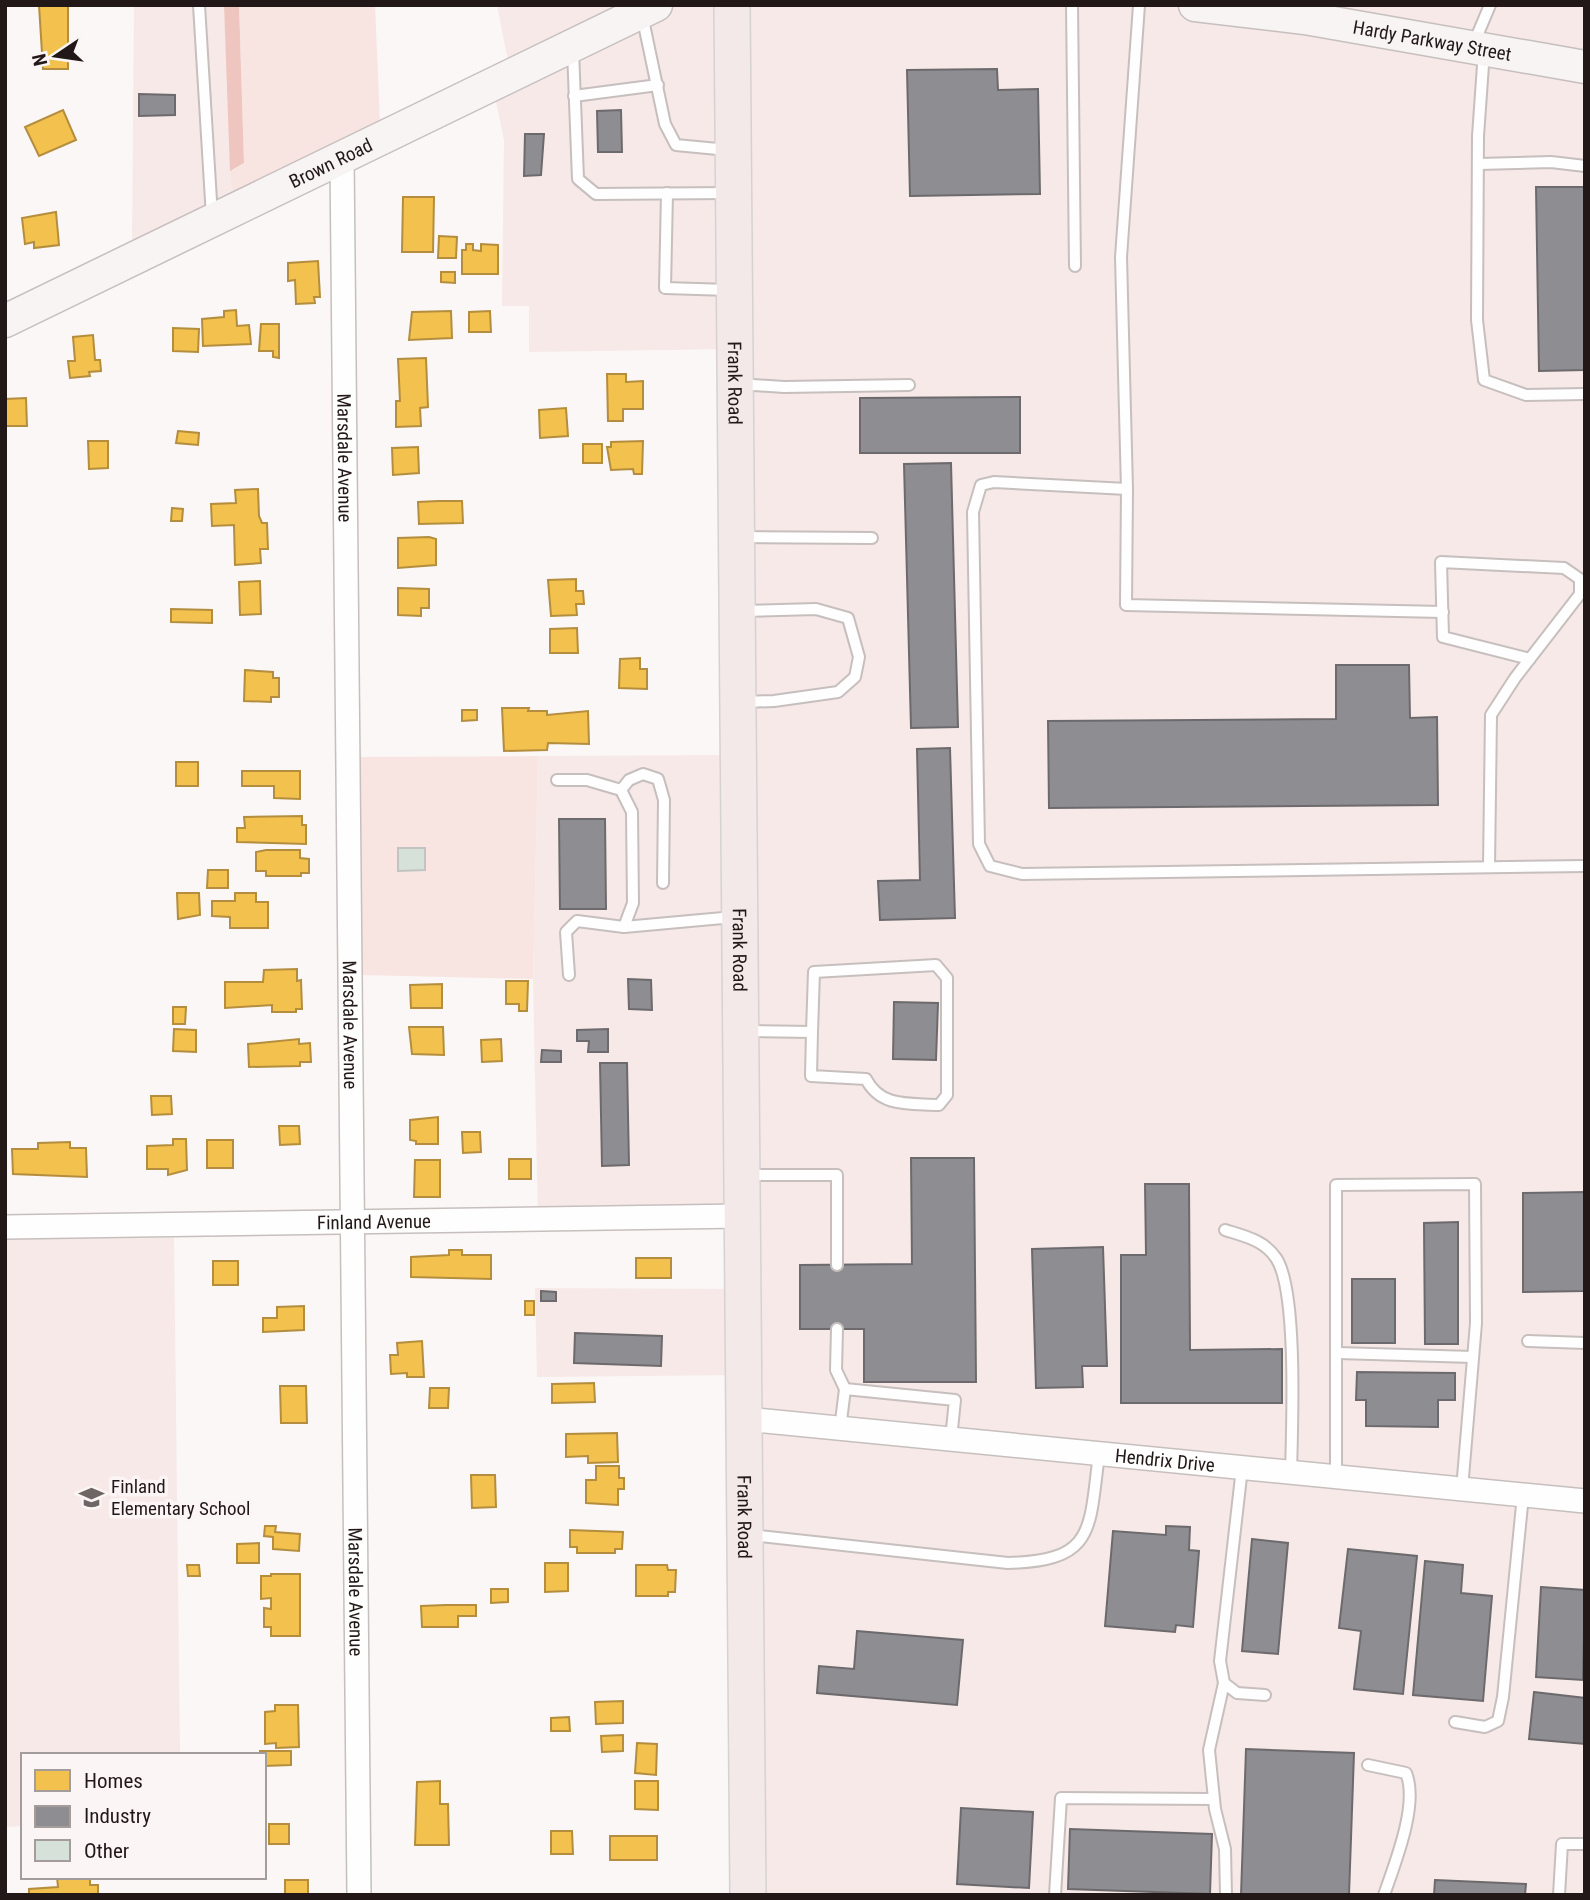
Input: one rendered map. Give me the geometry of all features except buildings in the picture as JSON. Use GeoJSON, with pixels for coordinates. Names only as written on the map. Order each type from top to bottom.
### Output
{"type":"FeatureCollection","features":[{"type":"Feature","properties":{"kind":"main road","name":"Frank Road"},"geometry":{"type":"LineString","coordinates":[[732,5],[748,1895]]}},
{"type":"Feature","properties":{"kind":"main road","name":"Hardy Parkway Street"},"geometry":{"type":"LineString","coordinates":[[1195,5],[1305,18],[1585,67]]}},
{"type":"Feature","properties":{"kind":"main road","name":"Brown Road"},"geometry":{"type":"LineString","coordinates":[[5,321],[649,8]]}},
{"type":"Feature","properties":{"kind":"street","name":"Marsdale Avenue"},"geometry":{"type":"LineString","coordinates":[[342,157],[359,1895]]}},
{"type":"Feature","properties":{"kind":"street","name":"Finland Avenue"},"geometry":{"type":"LineString","coordinates":[[5,1227],[742,1216]]}},
{"type":"Feature","properties":{"kind":"street","name":"Hendrix Drive"},"geometry":{"type":"LineString","coordinates":[[744,1419],[1585,1502]]}},
{"type":"Feature","properties":{"kind":"lane"},"geometry":{"type":"LineString","coordinates":[[199,5],[212,220]]}},
{"type":"Feature","properties":{"kind":"lane"},"geometry":{"type":"LineString","coordinates":[[1072,5],[1075,266]]}},
{"type":"Feature","properties":{"kind":"lane"},"geometry":{"type":"LineString","coordinates":[[1139,5],[1121,257],[1128,489],[1126,605],[1443,612]]}},
{"type":"Feature","properties":{"kind":"lane"},"geometry":{"type":"LineString","coordinates":[[1490,5],[1478,47],[1477,320],[1484,380],[1526,395],[1585,394]]}},
{"type":"Feature","properties":{"kind":"lane"},"geometry":{"type":"LineString","coordinates":[[649,8],[665,124],[676,145],[734,150]]}},
{"type":"Feature","properties":{"kind":"lane"},"geometry":{"type":"LineString","coordinates":[[572,44],[578,179],[596,194],[734,193]]}},
{"type":"Feature","properties":{"kind":"lane"},"geometry":{"type":"LineString","coordinates":[[574,96],[658,85]]}},
{"type":"Feature","properties":{"kind":"lane"},"geometry":{"type":"LineString","coordinates":[[1479,164],[1551,162],[1585,166]]}},
{"type":"Feature","properties":{"kind":"lane"},"geometry":{"type":"LineString","coordinates":[[667,193],[665,288],[736,291]]}},
{"type":"Feature","properties":{"kind":"lane"},"geometry":{"type":"LineString","coordinates":[[737,384],[784,387],[909,385]]}},
{"type":"Feature","properties":{"kind":"lane"},"geometry":{"type":"LineString","coordinates":[[1128,489],[994,482],[981,485],[973,512],[979,844],[990,866],[1022,874],[1585,866]]}},
{"type":"Feature","properties":{"kind":"lane"},"geometry":{"type":"LineString","coordinates":[[738,537],[872,538]]}},
{"type":"Feature","properties":{"kind":"lane"},"geometry":{"type":"LineString","coordinates":[[1489,867],[1491,715],[1580,594],[1580,579],[1564,568],[1441,562],[1443,637],[1530,659]]}},
{"type":"Feature","properties":{"kind":"lane"},"geometry":{"type":"LineString","coordinates":[[738,612],[816,609],[848,618],[859,657],[855,677],[838,692],[774,701],[739,702]]}},
{"type":"Feature","properties":{"kind":"lane"},"geometry":{"type":"LineString","coordinates":[[621,790],[629,780],[643,774],[658,779],[664,800],[663,883]]}},
{"type":"Feature","properties":{"kind":"lane"},"geometry":{"type":"LineString","coordinates":[[557,780],[587,780],[621,790],[632,812],[633,904],[624,927]]}},
{"type":"Feature","properties":{"kind":"lane"},"geometry":{"type":"LineString","coordinates":[[569,975],[566,932],[577,921],[624,927],[740,916]]}},
{"type":"Feature","properties":{"kind":"lane"},"geometry":{"type":"LineString","coordinates":[[936,965],[947,978],[947,1095],[939,1105],[886,1102],[873,1092],[866,1079],[811,1076],[812,1032],[814,972],[936,965]]}},
{"type":"Feature","properties":{"kind":"lane"},"geometry":{"type":"LineString","coordinates":[[741,1031],[812,1032]]}},
{"type":"Feature","properties":{"kind":"lane"},"geometry":{"type":"LineString","coordinates":[[742,1175],[837,1175],[837,1265]]}},
{"type":"Feature","properties":{"kind":"lane"},"geometry":{"type":"LineString","coordinates":[[1336,1477],[1336,1185],[1475,1184],[1476,1322],[1462,1489]]}},
{"type":"Feature","properties":{"kind":"lane"},"geometry":{"type":"LineString","coordinates":[[1225,1230],[1255,1239],[1277,1258],[1285,1283],[1293,1398],[1291,1473]]}},
{"type":"Feature","properties":{"kind":"lane"},"geometry":{"type":"LineString","coordinates":[[837,1329],[836,1370],[845,1389],[840,1429]]}},
{"type":"Feature","properties":{"kind":"lane"},"geometry":{"type":"LineString","coordinates":[[1528,1341],[1585,1343]]}},
{"type":"Feature","properties":{"kind":"lane"},"geometry":{"type":"LineString","coordinates":[[1338,1353],[1473,1357]]}},
{"type":"Feature","properties":{"kind":"lane"},"geometry":{"type":"LineString","coordinates":[[845,1389],[955,1400],[951,1439]]}},
{"type":"Feature","properties":{"kind":"lane"},"geometry":{"type":"LineString","coordinates":[[746,1535],[814,1539],[1008,1563],[1043,1562],[1066,1555],[1083,1537],[1091,1511],[1099,1454]]}},
{"type":"Feature","properties":{"kind":"lane"},"geometry":{"type":"LineString","coordinates":[[1226,1895],[1224,1849],[1213,1800],[1209,1750],[1224,1683],[1220,1661],[1242,1468]]}},
{"type":"Feature","properties":{"kind":"lane"},"geometry":{"type":"LineString","coordinates":[[1454,1723],[1485,1727],[1498,1721],[1503,1697],[1524,1496]]}},
{"type":"Feature","properties":{"kind":"lane"},"geometry":{"type":"LineString","coordinates":[[1224,1683],[1237,1693],[1265,1695]]}},
{"type":"Feature","properties":{"kind":"lane"},"geometry":{"type":"LineString","coordinates":[[1368,1765],[1406,1773],[1409,1782],[1407,1817],[1384,1895]]}},
{"type":"Feature","properties":{"kind":"lane"},"geometry":{"type":"LineString","coordinates":[[1055,1895],[1061,1798],[1213,1800]]}},
{"type":"Feature","properties":{"kind":"lane"},"geometry":{"type":"LineString","coordinates":[[1559,1895],[1562,1844],[1585,1844]]}},
{"type":"Feature","properties":{"kind":"shaded area"},"geometry":{"type":"Polygon","coordinates":[[[134,5],[224,5],[233,194],[132,244],[134,5]]]}},
{"type":"Feature","properties":{"kind":"shaded area"},"geometry":{"type":"Polygon","coordinates":[[[224,5],[239,5],[244,163],[230,171],[224,5]]]}},
{"type":"Feature","properties":{"kind":"shaded area"},"geometry":{"type":"Polygon","coordinates":[[[239,5],[375,5],[380,122],[233,194],[230,171],[244,163],[239,5]]]}},
{"type":"Feature","properties":{"kind":"shaded area"},"geometry":{"type":"Polygon","coordinates":[[[497,5],[1585,5],[1585,1895],[746,1895],[740,1375],[537,1377],[535,1288],[732,1289],[733,1222],[538,1223],[533,979],[538,756],[737,755],[730,349],[529,352],[529,306],[502,306],[504,140],[490,73],[508,61],[497,5]]]}},
{"type":"Feature","properties":{"kind":"shaded area"},"geometry":{"type":"Polygon","coordinates":[[[538,756],[533,979],[359,975],[357,757],[538,756]]]}},
{"type":"Feature","properties":{"kind":"shaded area","name":"Finland Elementary School"},"geometry":{"type":"Polygon","coordinates":[[[174,1238],[180,1753],[21,1753],[21,1826],[5,1827],[5,1239],[174,1238]]]}},
{"type":"Feature","properties":{"kind":"place","name":"Finland Elementary School"},"geometry":{"type":"Point","coordinates":[91,1497]}}]}
